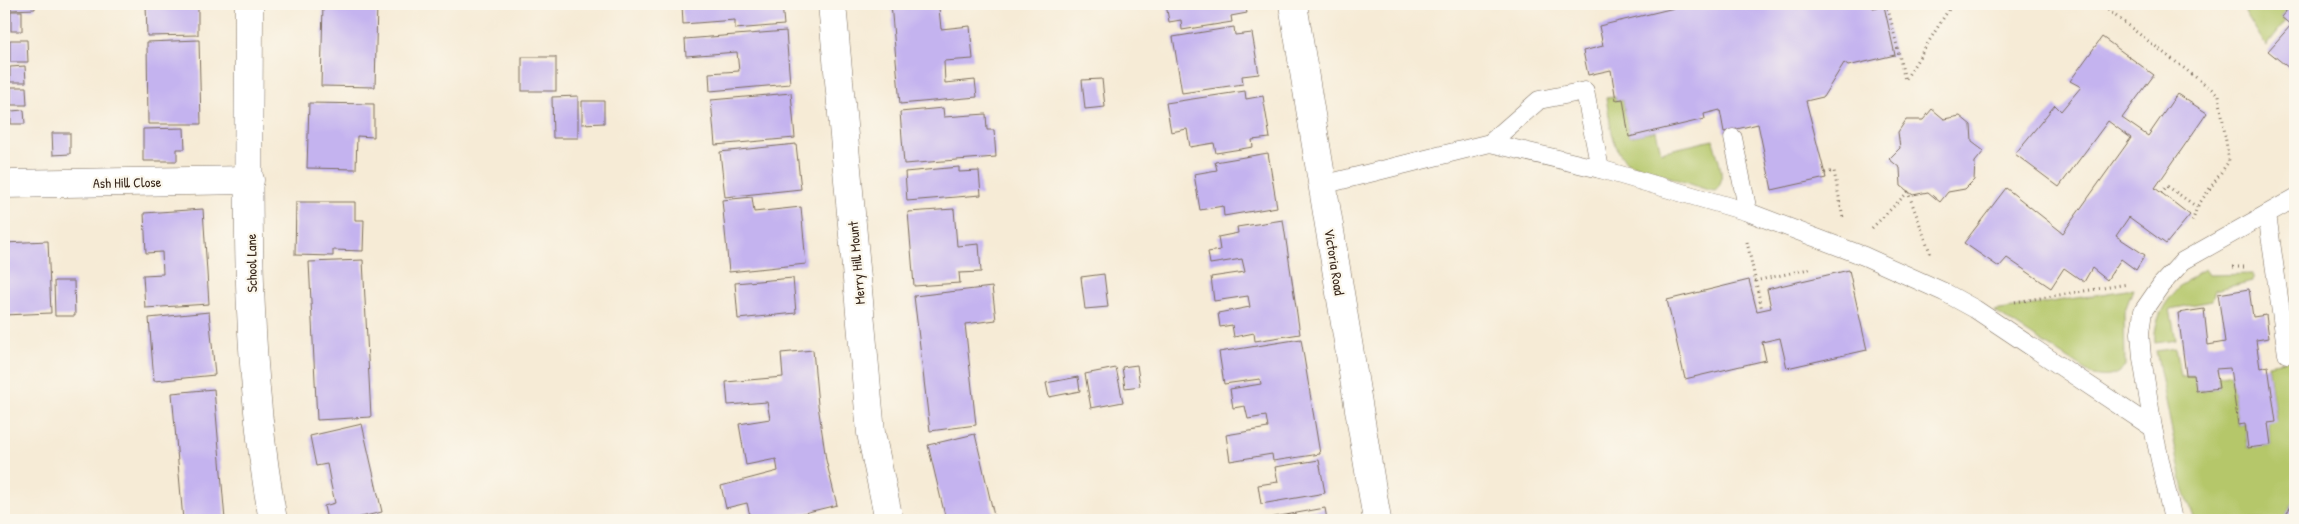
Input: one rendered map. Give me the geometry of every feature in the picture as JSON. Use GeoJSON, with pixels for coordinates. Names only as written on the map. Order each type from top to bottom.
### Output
{"type":"FeatureCollection","features":[{"type":"Feature","properties":{"kind":"street","name":"School Lane"},"geometry":{"type":"LineString","coordinates":[[248,4],[253,364],[258,425],[273,520]]}},
{"type":"Feature","properties":{"kind":"street","name":"Merry Hill Mount"},"geometry":{"type":"LineString","coordinates":[[832,4],[871,433],[889,520]]}},
{"type":"Feature","properties":{"kind":"street","name":"Victoria Road"},"geometry":{"type":"LineString","coordinates":[[1293,4],[1377,520]]}},
{"type":"Feature","properties":{"kind":"street","name":"Ash Hill Close"},"geometry":{"type":"LineString","coordinates":[[4,184],[250,180]]}},
{"type":"Feature","properties":{"kind":"lane"},"geometry":{"type":"LineString","coordinates":[[1322,185],[1490,143],[1539,100],[1585,91],[1600,169]]}},
{"type":"Feature","properties":{"kind":"lane"},"geometry":{"type":"LineString","coordinates":[[1733,138],[1744,211]]}},
{"type":"Feature","properties":{"kind":"lane"},"geometry":{"type":"LineString","coordinates":[[1490,143],[1600,169],[1744,211],[1857,253],[1944,292],[1975,309],[2153,428]]}},
{"type":"Feature","properties":{"kind":"lane"},"geometry":{"type":"LineString","coordinates":[[2173,520],[2153,428],[2140,333],[2143,311],[2168,277],[2183,261],[2295,198]]}},
{"type":"Feature","properties":{"kind":"lane"},"geometry":{"type":"LineString","coordinates":[[2267,214],[2287,354]]}},
{"type":"Feature","properties":{"kind":"path"},"geometry":{"type":"LineString","coordinates":[[1887,4],[1905,80],[1952,4]]}},
{"type":"Feature","properties":{"kind":"path"},"geometry":{"type":"LineString","coordinates":[[2100,4],[2219,95],[2230,161],[2197,206]]}},
{"type":"Feature","properties":{"kind":"path"},"geometry":{"type":"LineString","coordinates":[[1825,173],[1834,171],[1857,253]]}},
{"type":"Feature","properties":{"kind":"path"},"geometry":{"type":"LineString","coordinates":[[1755,281],[1857,253],[1908,192],[1944,292]]}},
{"type":"Feature","properties":{"kind":"path"},"geometry":{"type":"LineString","coordinates":[[1744,211],[1755,281],[1762,310]]}},
{"type":"Feature","properties":{"kind":"path"},"geometry":{"type":"LineString","coordinates":[[1975,309],[2168,277]]}},
{"type":"Feature","properties":{"kind":"green space"},"geometry":{"type":"Polygon","coordinates":[[[2240,4],[2292,4],[2281,17],[2286,21],[2266,46],[2240,4]]]}},
{"type":"Feature","properties":{"kind":"green space"},"geometry":{"type":"Polygon","coordinates":[[[1615,97],[1616,100],[1623,99],[1629,137],[1656,131],[1661,152],[1713,140],[1721,174],[1719,187],[1715,191],[1708,190],[1628,163],[1618,150],[1610,124],[1606,98],[1615,97]]]}},
{"type":"Feature","properties":{"kind":"green space"},"geometry":{"type":"Polygon","coordinates":[[[2205,269],[2209,275],[2253,274],[2253,281],[2215,290],[2212,301],[2170,309],[2176,340],[2155,343],[2155,331],[2158,320],[2169,299],[2186,282],[2205,269]]]}},
{"type":"Feature","properties":{"kind":"green space"},"geometry":{"type":"Polygon","coordinates":[[[2133,289],[2124,313],[2125,367],[2118,373],[2110,376],[2093,375],[1994,311],[2133,289]]]}},
{"type":"Feature","properties":{"kind":"green space"},"geometry":{"type":"Polygon","coordinates":[[[2176,348],[2181,377],[2194,375],[2197,391],[2219,388],[2217,377],[2231,374],[2238,425],[2245,424],[2248,448],[2271,445],[2268,423],[2276,421],[2268,364],[2295,359],[2295,499],[2283,520],[2195,520],[2184,491],[2156,351],[2176,348]]]}},
{"type":"Feature","properties":{"kind":"building"},"geometry":{"type":"Polygon","coordinates":[[[11,4],[35,4],[35,9],[11,10],[11,4]]]}},
{"type":"Feature","properties":{"kind":"building"},"geometry":{"type":"Polygon","coordinates":[[[146,4],[198,4],[198,35],[147,36],[146,4]]]}},
{"type":"Feature","properties":{"kind":"building"},"geometry":{"type":"Polygon","coordinates":[[[323,4],[377,4],[375,87],[321,86],[323,4]]]}},
{"type":"Feature","properties":{"kind":"building"},"geometry":{"type":"Polygon","coordinates":[[[682,4],[782,4],[784,25],[735,29],[735,20],[683,24],[682,4]]]}},
{"type":"Feature","properties":{"kind":"building"},"geometry":{"type":"Polygon","coordinates":[[[891,4],[965,4],[939,8],[941,29],[970,26],[973,59],[944,61],[945,83],[975,80],[977,97],[900,104],[891,4]]]}},
{"type":"Feature","properties":{"kind":"building"},"geometry":{"type":"Polygon","coordinates":[[[1166,4],[1245,4],[1247,13],[1231,16],[1232,22],[1182,30],[1181,20],[1169,22],[1166,4]]]}},
{"type":"Feature","properties":{"kind":"building"},"geometry":{"type":"Polygon","coordinates":[[[1691,4],[1706,4],[1707,8],[1722,4],[1871,4],[1873,8],[1884,6],[1895,55],[1848,66],[1844,63],[1823,97],[1806,101],[1826,178],[1772,190],[1758,124],[1724,132],[1720,110],[1704,114],[1705,119],[1629,137],[1623,99],[1616,100],[1611,70],[1588,75],[1583,51],[1603,46],[1599,26],[1691,4]]]}},
{"type":"Feature","properties":{"kind":"building"},"geometry":{"type":"Polygon","coordinates":[[[2292,4],[2295,4],[2295,73],[2268,51],[2291,25],[2281,17],[2292,4]]]}},
{"type":"Feature","properties":{"kind":"building"},"geometry":{"type":"Polygon","coordinates":[[[11,11],[22,11],[22,31],[11,31],[11,11]]]}},
{"type":"Feature","properties":{"kind":"building"},"geometry":{"type":"Polygon","coordinates":[[[1234,27],[1235,35],[1252,33],[1259,74],[1242,76],[1243,84],[1182,93],[1173,37],[1234,27]]]}},
{"type":"Feature","properties":{"kind":"building"},"geometry":{"type":"Polygon","coordinates":[[[786,31],[790,84],[710,91],[709,73],[739,71],[737,52],[686,56],[685,39],[786,31]]]}},
{"type":"Feature","properties":{"kind":"building"},"geometry":{"type":"Polygon","coordinates":[[[2102,37],[2154,75],[2122,118],[2148,136],[2177,94],[2207,113],[2155,188],[2190,215],[2166,244],[2129,217],[2116,236],[2145,255],[2136,270],[2121,259],[2107,280],[2092,268],[2084,282],[2064,268],[2051,288],[2007,258],[1999,267],[1964,243],[2006,188],[2063,233],[2131,138],[2108,121],[2059,187],[2015,154],[2055,105],[2061,111],[2081,87],[2070,81],[2102,37]]]}},
{"type":"Feature","properties":{"kind":"building"},"geometry":{"type":"Polygon","coordinates":[[[10,40],[27,40],[28,62],[10,62],[10,40]]]}},
{"type":"Feature","properties":{"kind":"building"},"geometry":{"type":"Polygon","coordinates":[[[199,40],[201,124],[148,124],[147,42],[199,40]]]}},
{"type":"Feature","properties":{"kind":"building"},"geometry":{"type":"Polygon","coordinates":[[[522,57],[556,57],[556,91],[522,91],[522,57]]]}},
{"type":"Feature","properties":{"kind":"building"},"geometry":{"type":"Polygon","coordinates":[[[25,66],[26,82],[10,82],[10,67],[25,66]]]}},
{"type":"Feature","properties":{"kind":"building"},"geometry":{"type":"Polygon","coordinates":[[[1102,79],[1105,107],[1085,109],[1082,80],[1102,79]]]}},
{"type":"Feature","properties":{"kind":"building"},"geometry":{"type":"Polygon","coordinates":[[[11,87],[26,87],[27,105],[11,105],[11,87]]]}},
{"type":"Feature","properties":{"kind":"building"},"geometry":{"type":"Polygon","coordinates":[[[1245,91],[1246,99],[1263,96],[1270,138],[1252,140],[1253,147],[1216,153],[1214,143],[1190,147],[1187,129],[1171,132],[1166,103],[1245,91]]]}},
{"type":"Feature","properties":{"kind":"building"},"geometry":{"type":"Polygon","coordinates":[[[791,93],[795,138],[715,145],[711,100],[791,93]]]}},
{"type":"Feature","properties":{"kind":"building"},"geometry":{"type":"Polygon","coordinates":[[[578,96],[578,138],[553,138],[552,97],[578,96]]]}},
{"type":"Feature","properties":{"kind":"building"},"geometry":{"type":"Polygon","coordinates":[[[582,101],[604,101],[604,123],[582,124],[582,101]]]}},
{"type":"Feature","properties":{"kind":"building"},"geometry":{"type":"Polygon","coordinates":[[[309,103],[374,104],[374,137],[357,136],[356,169],[307,168],[309,103]]]}},
{"type":"Feature","properties":{"kind":"building"},"geometry":{"type":"Polygon","coordinates":[[[943,108],[944,117],[986,114],[987,130],[994,130],[996,157],[904,164],[900,112],[943,108]]]}},
{"type":"Feature","properties":{"kind":"building"},"geometry":{"type":"Polygon","coordinates":[[[1932,109],[1944,119],[1960,116],[1971,125],[1972,142],[1984,151],[1975,162],[1974,180],[1965,189],[1948,192],[1940,202],[1928,192],[1913,195],[1901,186],[1900,168],[1889,159],[1900,148],[1898,132],[1906,120],[1923,120],[1932,109]]]}},
{"type":"Feature","properties":{"kind":"building"},"geometry":{"type":"Polygon","coordinates":[[[24,110],[25,124],[11,124],[11,111],[24,110]]]}},
{"type":"Feature","properties":{"kind":"building"},"geometry":{"type":"Polygon","coordinates":[[[184,128],[185,149],[177,149],[177,161],[143,161],[143,129],[184,128]]]}},
{"type":"Feature","properties":{"kind":"building"},"geometry":{"type":"Polygon","coordinates":[[[52,133],[70,133],[70,154],[53,155],[52,133]]]}},
{"type":"Feature","properties":{"kind":"building"},"geometry":{"type":"Polygon","coordinates":[[[796,144],[801,189],[725,197],[720,152],[796,144]]]}},
{"type":"Feature","properties":{"kind":"building"},"geometry":{"type":"Polygon","coordinates":[[[1268,153],[1277,207],[1224,216],[1223,206],[1200,210],[1194,174],[1217,170],[1215,162],[1268,153]]]}},
{"type":"Feature","properties":{"kind":"building"},"geometry":{"type":"Polygon","coordinates":[[[959,167],[959,172],[979,171],[981,195],[907,201],[905,172],[959,167]]]}},
{"type":"Feature","properties":{"kind":"building"},"geometry":{"type":"Polygon","coordinates":[[[752,197],[754,212],[801,207],[806,264],[729,272],[722,200],[752,197]]]}},
{"type":"Feature","properties":{"kind":"building"},"geometry":{"type":"Polygon","coordinates":[[[296,202],[355,202],[355,220],[364,220],[363,251],[333,250],[333,256],[295,255],[296,202]]]}},
{"type":"Feature","properties":{"kind":"building"},"geometry":{"type":"Polygon","coordinates":[[[203,209],[209,304],[145,308],[143,275],[163,274],[162,252],[146,253],[144,213],[203,209]]]}},
{"type":"Feature","properties":{"kind":"building"},"geometry":{"type":"Polygon","coordinates":[[[954,209],[957,246],[979,244],[981,272],[959,273],[960,283],[914,286],[908,212],[954,209]]]}},
{"type":"Feature","properties":{"kind":"building"},"geometry":{"type":"Polygon","coordinates":[[[1283,220],[1300,334],[1255,341],[1254,333],[1234,337],[1232,325],[1220,327],[1218,313],[1250,307],[1248,296],[1214,301],[1211,277],[1245,272],[1242,259],[1210,264],[1208,252],[1220,250],[1218,237],[1238,233],[1237,227],[1283,220]]]}},
{"type":"Feature","properties":{"kind":"building"},"geometry":{"type":"Polygon","coordinates":[[[48,241],[51,313],[4,315],[4,243],[48,241]]]}},
{"type":"Feature","properties":{"kind":"building"},"geometry":{"type":"Polygon","coordinates":[[[363,260],[371,417],[317,420],[309,262],[363,260]]]}},
{"type":"Feature","properties":{"kind":"building"},"geometry":{"type":"Polygon","coordinates":[[[1849,270],[1867,350],[1787,368],[1780,338],[1762,342],[1766,360],[1685,379],[1667,300],[1749,280],[1757,311],[1771,308],[1767,289],[1849,270]]]}},
{"type":"Feature","properties":{"kind":"building"},"geometry":{"type":"Polygon","coordinates":[[[1104,274],[1108,307],[1085,309],[1081,277],[1104,274]]]}},
{"type":"Feature","properties":{"kind":"building"},"geometry":{"type":"Polygon","coordinates":[[[793,278],[796,313],[738,319],[735,283],[793,278]]]}},
{"type":"Feature","properties":{"kind":"building"},"geometry":{"type":"Polygon","coordinates":[[[54,281],[74,281],[75,316],[55,316],[54,281]]]}},
{"type":"Feature","properties":{"kind":"building"},"geometry":{"type":"Polygon","coordinates":[[[992,287],[996,320],[965,324],[976,425],[930,431],[914,296],[992,287]]]}},
{"type":"Feature","properties":{"kind":"building"},"geometry":{"type":"Polygon","coordinates":[[[2249,289],[2253,317],[2266,315],[2269,338],[2256,340],[2260,368],[2268,366],[2276,422],[2268,423],[2271,445],[2248,448],[2245,424],[2238,425],[2230,368],[2216,369],[2219,388],[2196,391],[2194,375],[2186,375],[2178,313],[2204,309],[2208,345],[2225,342],[2218,294],[2249,289]]]}},
{"type":"Feature","properties":{"kind":"building"},"geometry":{"type":"Polygon","coordinates":[[[209,312],[215,375],[154,381],[149,318],[209,312]]]}},
{"type":"Feature","properties":{"kind":"building"},"geometry":{"type":"Polygon","coordinates":[[[1301,339],[1320,454],[1273,461],[1272,454],[1230,461],[1226,435],[1268,428],[1266,416],[1248,419],[1245,406],[1233,408],[1230,389],[1261,384],[1260,379],[1224,384],[1219,352],[1301,339]]]}},
{"type":"Feature","properties":{"kind":"building"},"geometry":{"type":"Polygon","coordinates":[[[813,350],[826,460],[837,505],[775,520],[751,520],[747,503],[726,508],[721,486],[778,471],[776,459],[746,465],[739,424],[770,419],[767,402],[728,405],[726,382],[783,377],[781,353],[813,350]]]}},
{"type":"Feature","properties":{"kind":"building"},"geometry":{"type":"Polygon","coordinates":[[[1137,365],[1140,386],[1125,388],[1122,367],[1137,365]]]}},
{"type":"Feature","properties":{"kind":"building"},"geometry":{"type":"Polygon","coordinates":[[[1116,368],[1123,402],[1091,408],[1085,374],[1116,368]]]}},
{"type":"Feature","properties":{"kind":"building"},"geometry":{"type":"Polygon","coordinates":[[[1078,377],[1080,391],[1049,397],[1046,383],[1078,377]]]}},
{"type":"Feature","properties":{"kind":"building"},"geometry":{"type":"Polygon","coordinates":[[[214,389],[225,520],[183,520],[172,393],[214,389]]]}},
{"type":"Feature","properties":{"kind":"building"},"geometry":{"type":"Polygon","coordinates":[[[362,424],[382,512],[357,518],[357,520],[327,520],[324,506],[335,503],[327,464],[316,466],[310,436],[362,424]]]}},
{"type":"Feature","properties":{"kind":"building"},"geometry":{"type":"Polygon","coordinates":[[[975,434],[995,520],[946,520],[928,445],[975,434]]]}},
{"type":"Feature","properties":{"kind":"building"},"geometry":{"type":"Polygon","coordinates":[[[1319,460],[1325,493],[1261,504],[1258,485],[1278,482],[1275,467],[1319,460]]]}},
{"type":"Feature","properties":{"kind":"building"},"geometry":{"type":"Polygon","coordinates":[[[2295,499],[2295,520],[2283,520],[2295,499]]]}},
{"type":"Feature","properties":{"kind":"building"},"geometry":{"type":"Polygon","coordinates":[[[1325,508],[1327,520],[1263,520],[1263,519],[1325,508]]]}}]}
